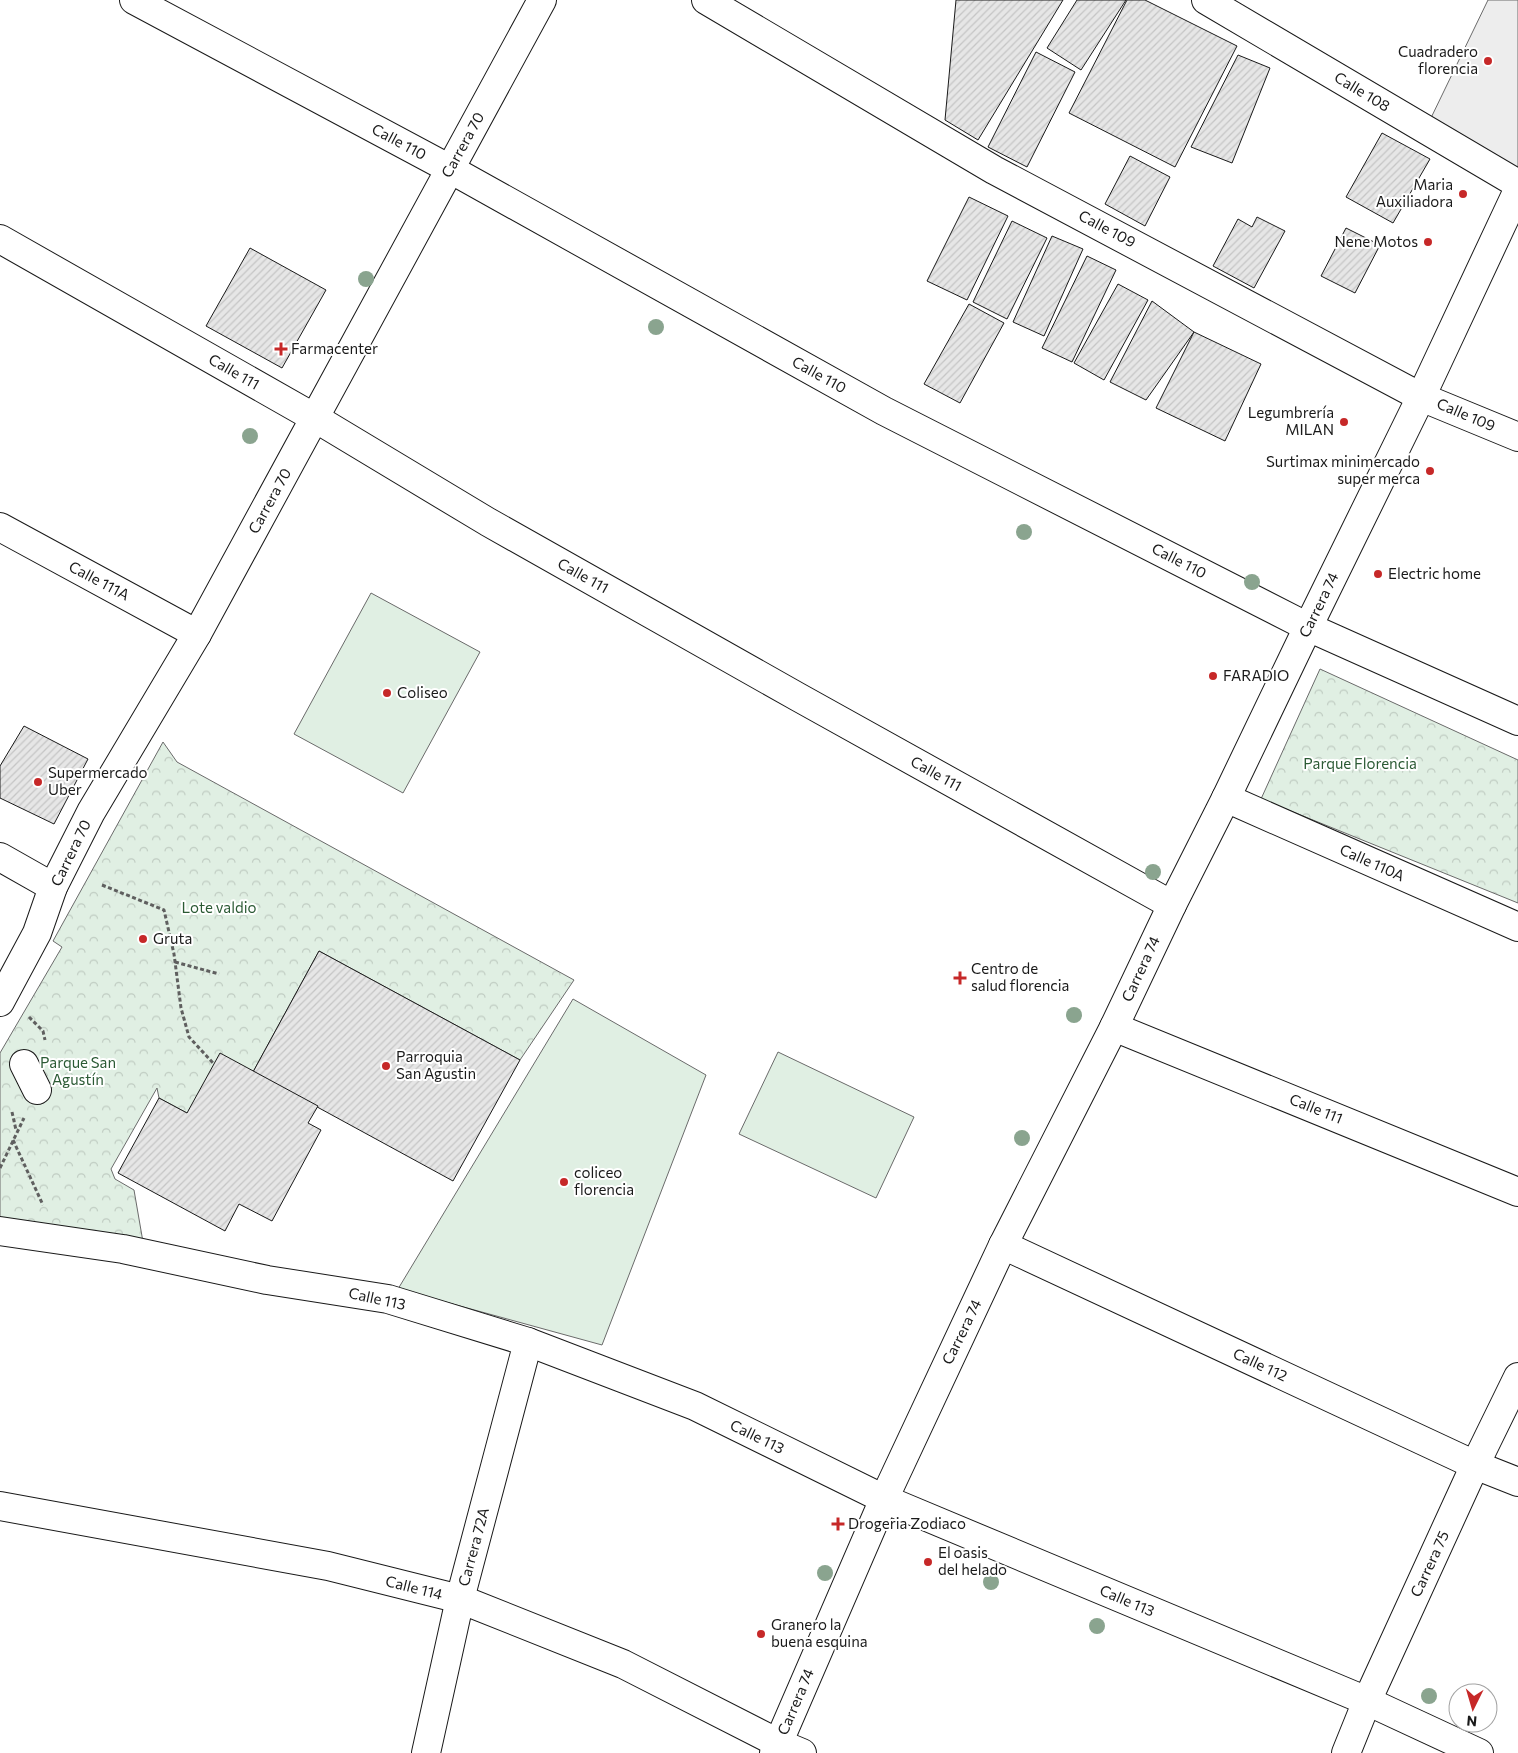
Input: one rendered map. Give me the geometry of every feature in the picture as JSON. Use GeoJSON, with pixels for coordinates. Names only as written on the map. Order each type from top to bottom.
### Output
{"type":"FeatureCollection","features":[{"type":"Feature","properties":{"kind":"street","name":"Calle 110"},"geometry":{"type":"LineString","coordinates":[[134,0],[450,169],[884,411],[1308,627],[1518,721]]}},
{"type":"Feature","properties":{"kind":"street","name":"Carrera 70"},"geometry":{"type":"LineString","coordinates":[[0,1002],[36,933],[54,887],[90,812],[197,634],[542,0]]}},
{"type":"Feature","properties":{"kind":"street","name":"Calle 109"},"geometry":{"type":"LineString","coordinates":[[706,0],[994,170],[1421,397],[1518,437]]}},
{"type":"Feature","properties":{"kind":"street","name":"Calle 108"},"geometry":{"type":"LineString","coordinates":[[1206,0],[1518,184]]}},
{"type":"Feature","properties":{"kind":"street","name":"Carrera 74"},"geometry":{"type":"LineString","coordinates":[[784,1750],[884,1499],[1003,1245],[1114,1027],[1226,798],[1421,397],[1518,190]]}},
{"type":"Feature","properties":{"kind":"street","name":"Calle 111"},"geometry":{"type":"LineString","coordinates":[[0,239],[315,418],[488,522],[798,698],[1172,905]]}},
{"type":"Feature","properties":{"kind":"street","name":"Calle 111A"},"geometry":{"type":"LineString","coordinates":[[0,527],[197,634]]}},
{"type":"Feature","properties":{"kind":"street","name":"Calle 110A"},"geometry":{"type":"LineString","coordinates":[[1226,798],[1518,927]]}},
{"type":"Feature","properties":{"kind":"street"},"geometry":{"type":"LineString","coordinates":[[0,857],[54,887]]}},
{"type":"Feature","properties":{"kind":"street","name":"Calle 111"},"geometry":{"type":"LineString","coordinates":[[1114,1027],[1518,1192]]}},
{"type":"Feature","properties":{"kind":"street"},"geometry":{"type":"LineString","coordinates":[[24,1064],[37,1090]]}},
{"type":"Feature","properties":{"kind":"street","name":"Calle 113"},"geometry":{"type":"LineString","coordinates":[[0,1231],[123,1249],[267,1280],[388,1299],[528,1342],[695,1406],[884,1499],[1367,1701],[1479,1753]]}},
{"type":"Feature","properties":{"kind":"street","name":"Calle 112"},"geometry":{"type":"LineString","coordinates":[[1003,1245],[1475,1465],[1518,1482]]}},
{"type":"Feature","properties":{"kind":"street","name":"Carrera 72A"},"geometry":{"type":"LineString","coordinates":[[426,1753],[460,1599],[528,1342]]}},
{"type":"Feature","properties":{"kind":"street","name":"Carrera 75"},"geometry":{"type":"LineString","coordinates":[[1346,1753],[1367,1701],[1475,1465],[1518,1377]]}},
{"type":"Feature","properties":{"kind":"street","name":"Calle 114"},"geometry":{"type":"LineString","coordinates":[[0,1506],[328,1566],[460,1599],[623,1664],[784,1750]]}},
{"type":"Feature","properties":{"kind":"path"},"geometry":{"type":"LineString","coordinates":[[102,885],[164,910],[175,962],[181,1008],[189,1037],[214,1064]]}},
{"type":"Feature","properties":{"kind":"path"},"geometry":{"type":"LineString","coordinates":[[175,962],[219,974]]}},
{"type":"Feature","properties":{"kind":"path"},"geometry":{"type":"LineString","coordinates":[[12,1140],[45,1210]]}},
{"type":"Feature","properties":{"kind":"green space","name":"Coliseo"},"geometry":{"type":"Polygon","coordinates":[[[371,593],[480,652],[403,793],[294,734],[371,593]]]}},
{"type":"Feature","properties":{"kind":"green space","name":"Parque Florencia"},"geometry":{"type":"Polygon","coordinates":[[[1320,669],[1518,760],[1518,903],[1261,799],[1320,669]]]}},
{"type":"Feature","properties":{"kind":"green space","name":"Lote valdio"},"geometry":{"type":"Polygon","coordinates":[[[163,742],[177,762],[574,980],[520,1060],[319,951],[253,1072],[187,1113],[159,1098],[157,1088],[111,1169],[115,1179],[134,1190],[143,1242],[0,1219],[0,1053],[62,947],[53,941],[163,742]]]}},
{"type":"Feature","properties":{"kind":"green space","name":"coliceo florencia"},"geometry":{"type":"Polygon","coordinates":[[[573,999],[706,1075],[602,1345],[398,1289],[573,999]]]}},
{"type":"Feature","properties":{"kind":"green space"},"geometry":{"type":"Polygon","coordinates":[[[778,1052],[914,1117],[876,1198],[739,1134],[778,1052]]]}},
{"type":"Feature","properties":{"kind":"shaded area","name":"Cuadradero florencia"},"geometry":{"type":"Polygon","coordinates":[[[1488,0],[1518,0],[1518,169],[1429,122],[1488,0]]]}},
{"type":"Feature","properties":{"kind":"building"},"geometry":{"type":"Polygon","coordinates":[[[956,0],[1063,0],[978,140],[945,120],[956,0]]]}},
{"type":"Feature","properties":{"kind":"building"},"geometry":{"type":"Polygon","coordinates":[[[1077,0],[1126,0],[1081,70],[1047,48],[1077,0]]]}},
{"type":"Feature","properties":{"kind":"building"},"geometry":{"type":"Polygon","coordinates":[[[1127,0],[1145,0],[1237,46],[1175,167],[1069,113],[1127,0]]]}},
{"type":"Feature","properties":{"kind":"building"},"geometry":{"type":"Polygon","coordinates":[[[1036,52],[1075,72],[1027,167],[988,147],[1036,52]]]}},
{"type":"Feature","properties":{"kind":"building"},"geometry":{"type":"Polygon","coordinates":[[[1238,55],[1270,68],[1232,163],[1191,147],[1238,55]]]}},
{"type":"Feature","properties":{"kind":"building"},"geometry":{"type":"Polygon","coordinates":[[[1382,133],[1430,159],[1393,223],[1346,197],[1382,133]]]}},
{"type":"Feature","properties":{"kind":"building"},"geometry":{"type":"Polygon","coordinates":[[[1130,156],[1170,177],[1145,226],[1105,204],[1130,156]]]}},
{"type":"Feature","properties":{"kind":"building"},"geometry":{"type":"Polygon","coordinates":[[[969,197],[1008,216],[967,300],[927,281],[969,197]]]}},
{"type":"Feature","properties":{"kind":"building"},"geometry":{"type":"Polygon","coordinates":[[[1257,217],[1285,231],[1254,288],[1213,266],[1238,219],[1252,227],[1257,217]]]}},
{"type":"Feature","properties":{"kind":"building"},"geometry":{"type":"Polygon","coordinates":[[[1012,221],[1047,238],[1007,319],[973,302],[1012,221]]]}},
{"type":"Feature","properties":{"kind":"building"},"geometry":{"type":"Polygon","coordinates":[[[1346,228],[1380,245],[1355,293],[1321,276],[1346,228]]]}},
{"type":"Feature","properties":{"kind":"building"},"geometry":{"type":"Polygon","coordinates":[[[1052,236],[1083,249],[1044,336],[1013,322],[1052,236]]]}},
{"type":"Feature","properties":{"kind":"building"},"geometry":{"type":"Polygon","coordinates":[[[250,248],[326,290],[282,368],[206,326],[250,248]]]}},
{"type":"Feature","properties":{"kind":"building"},"geometry":{"type":"Polygon","coordinates":[[[1087,256],[1116,270],[1072,362],[1042,348],[1087,256]]]}},
{"type":"Feature","properties":{"kind":"building"},"geometry":{"type":"Polygon","coordinates":[[[1118,284],[1148,300],[1104,380],[1074,363],[1118,284]]]}},
{"type":"Feature","properties":{"kind":"building"},"geometry":{"type":"Polygon","coordinates":[[[1152,301],[1194,332],[1146,400],[1110,382],[1152,301]]]}},
{"type":"Feature","properties":{"kind":"building"},"geometry":{"type":"Polygon","coordinates":[[[969,304],[1004,323],[960,403],[924,384],[969,304]]]}},
{"type":"Feature","properties":{"kind":"building"},"geometry":{"type":"Polygon","coordinates":[[[1194,332],[1261,364],[1225,441],[1156,408],[1194,332]]]}},
{"type":"Feature","properties":{"kind":"building","name":"Supermercado Uber"},"geometry":{"type":"Polygon","coordinates":[[[24,726],[88,759],[54,824],[0,798],[0,766],[24,726]]]}},
{"type":"Feature","properties":{"kind":"building","name":"Parroquia San Agustin"},"geometry":{"type":"Polygon","coordinates":[[[319,951],[520,1060],[453,1181],[253,1072],[319,951]]]}},
{"type":"Feature","properties":{"kind":"building"},"geometry":{"type":"Polygon","coordinates":[[[220,1053],[318,1106],[308,1123],[321,1130],[272,1221],[239,1204],[225,1231],[118,1173],[159,1098],[187,1113],[220,1053]]]}},
{"type":"Feature","properties":{"kind":"place","name":"Cuadradero florencia"},"geometry":{"type":"Point","coordinates":[1488,61]}},
{"type":"Feature","properties":{"kind":"place","name":"Maria Auxiliadora"},"geometry":{"type":"Point","coordinates":[1463,194]}},
{"type":"Feature","properties":{"kind":"place","name":"Nene Motos"},"geometry":{"type":"Point","coordinates":[1428,242]}},
{"type":"Feature","properties":{"kind":"place","name":"Farmacenter"},"geometry":{"type":"Point","coordinates":[281,349]}},
{"type":"Feature","properties":{"kind":"place","name":"Legumbrería MILAN"},"geometry":{"type":"Point","coordinates":[1344,422]}},
{"type":"Feature","properties":{"kind":"place","name":"Surtimax minimercado super merca"},"geometry":{"type":"Point","coordinates":[1430,471]}},
{"type":"Feature","properties":{"kind":"place","name":"Electric home"},"geometry":{"type":"Point","coordinates":[1378,574]}},
{"type":"Feature","properties":{"kind":"place","name":"FARADIO"},"geometry":{"type":"Point","coordinates":[1213,676]}},
{"type":"Feature","properties":{"kind":"place","name":"Coliseo"},"geometry":{"type":"Point","coordinates":[387,693]}},
{"type":"Feature","properties":{"kind":"place","name":"Supermercado Uber"},"geometry":{"type":"Point","coordinates":[38,782]}},
{"type":"Feature","properties":{"kind":"place","name":"Gruta"},"geometry":{"type":"Point","coordinates":[143,939]}},
{"type":"Feature","properties":{"kind":"place","name":"Centro de salud florencia"},"geometry":{"type":"Point","coordinates":[960,978]}},
{"type":"Feature","properties":{"kind":"place","name":"Parroquia San Agustin"},"geometry":{"type":"Point","coordinates":[386,1066]}},
{"type":"Feature","properties":{"kind":"place","name":"coliceo florencia"},"geometry":{"type":"Point","coordinates":[564,1182]}},
{"type":"Feature","properties":{"kind":"place","name":"Drogeria Zodiaco"},"geometry":{"type":"Point","coordinates":[838,1524]}},
{"type":"Feature","properties":{"kind":"place","name":"El oasis del helado"},"geometry":{"type":"Point","coordinates":[928,1562]}},
{"type":"Feature","properties":{"kind":"place","name":"Granero la buena esquina"},"geometry":{"type":"Point","coordinates":[761,1634]}},
{"type":"Feature","properties":{"kind":"park label","name":"Parque San Agustín"},"geometry":{"type":"Point","coordinates":[78,1072]}}]}
